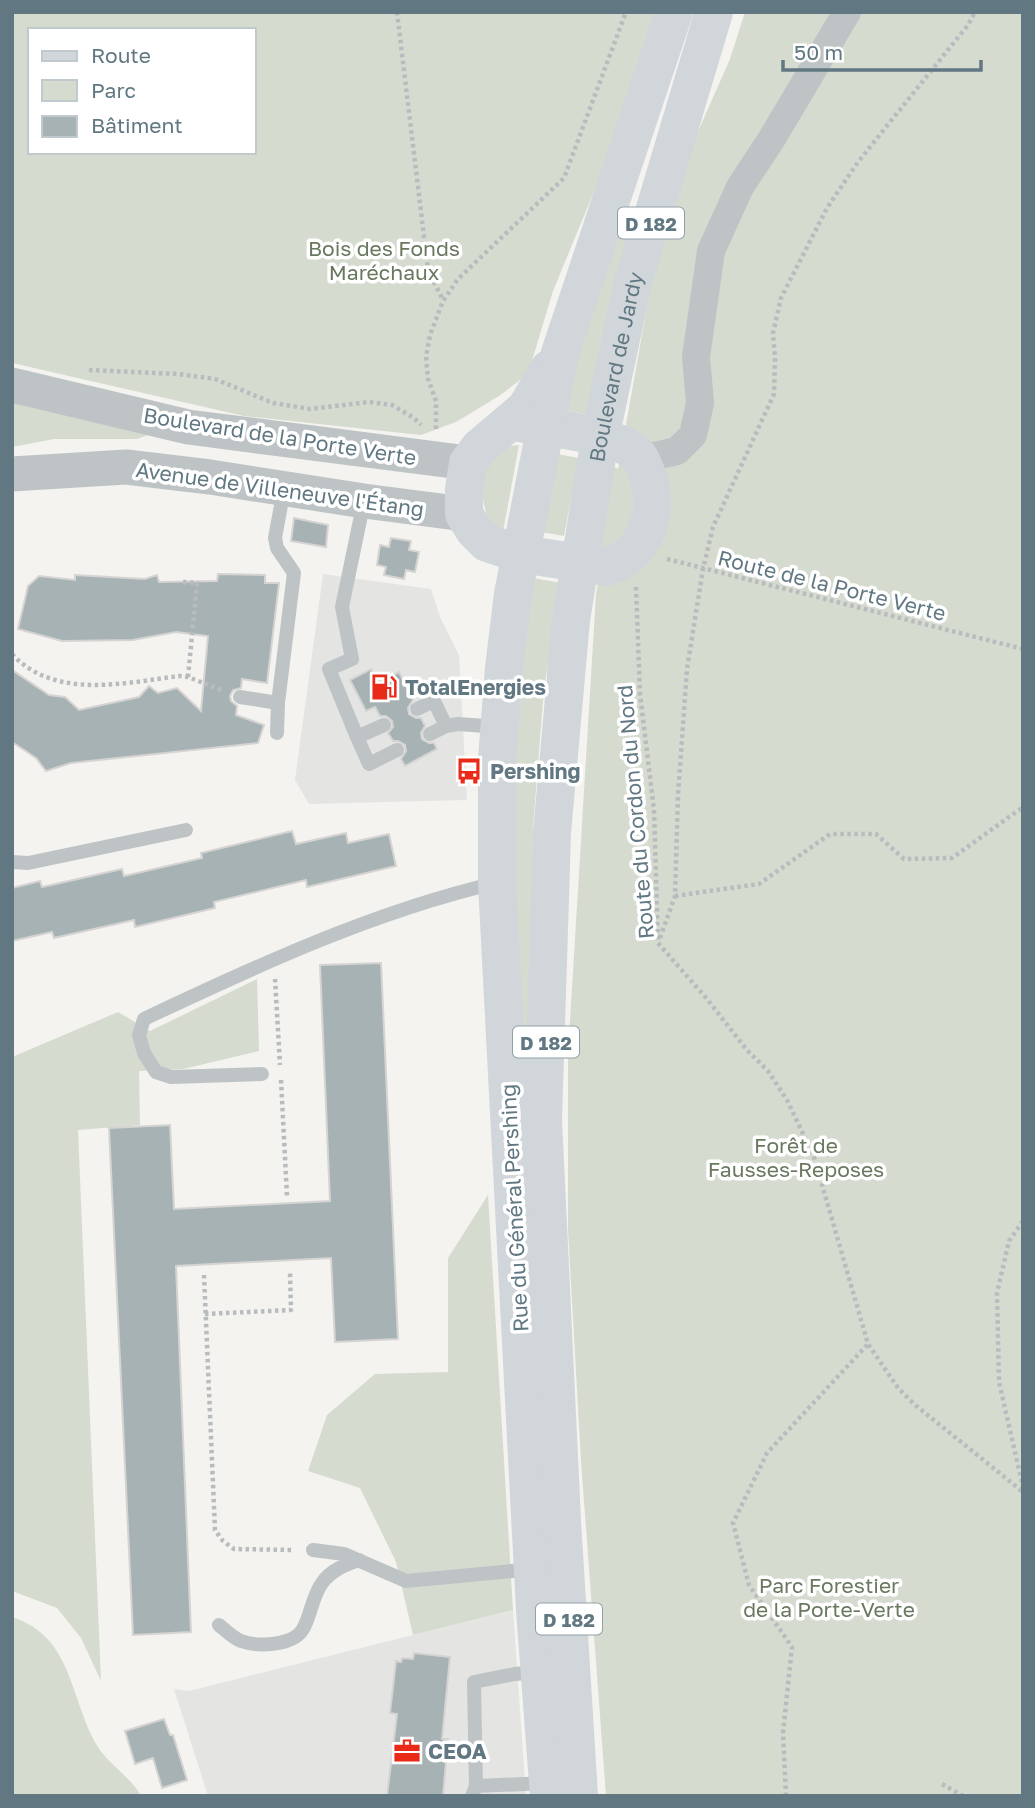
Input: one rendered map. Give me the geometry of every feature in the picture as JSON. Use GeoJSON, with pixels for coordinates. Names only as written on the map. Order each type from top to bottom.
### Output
{"type":"FeatureCollection","features":[{"type":"Feature","properties":{"kind":"main road","name":"D 182"},"geometry":{"type":"LineString","coordinates":[[521,554],[529,424],[526,408],[560,353],[674,12]]}},
{"type":"Feature","properties":{"kind":"main road","name":"Boulevard de Jardy"},"geometry":{"type":"LineString","coordinates":[[580,564],[600,438],[633,282],[714,12]]}},
{"type":"Feature","properties":{"kind":"main road"},"geometry":{"type":"LineString","coordinates":[[529,424],[600,438],[637,454],[651,487],[653,517],[634,549],[618,564],[606,567],[521,554],[487,543],[474,530],[464,514],[464,490],[468,463],[480,447],[529,424]]}},
{"type":"Feature","properties":{"kind":"main road","name":"Rue du Général Pershing"},"geometry":{"type":"LineString","coordinates":[[521,554],[506,655],[497,759],[497,883],[549,1568],[559,1791]]}},
{"type":"Feature","properties":{"kind":"main road","name":"Rue du Général Pershing"},"geometry":{"type":"LineString","coordinates":[[559,1791],[540,1672],[549,1568],[543,1120],[552,833],[570,620],[580,564]]}},
{"type":"Feature","properties":{"kind":"street"},"geometry":{"type":"LineString","coordinates":[[637,454],[655,456],[677,451],[693,435],[700,403],[696,357],[711,251],[740,187],[847,12]]}},
{"type":"Feature","properties":{"kind":"street","name":"Boulevard de la Porte Verte"},"geometry":{"type":"LineString","coordinates":[[12,385],[188,427],[468,463]]}},
{"type":"Feature","properties":{"kind":"street","name":"Avenue de Villeneuve l'Étang"},"geometry":{"type":"LineString","coordinates":[[12,474],[126,467],[464,514]]}},
{"type":"Feature","properties":{"kind":"lane"},"geometry":{"type":"LineString","coordinates":[[277,733],[278,703],[294,573],[277,548],[275,538],[284,489]]}},
{"type":"Feature","properties":{"kind":"lane"},"geometry":{"type":"LineString","coordinates":[[364,501],[342,607],[352,659],[329,669],[369,764],[397,750]]}},
{"type":"Feature","properties":{"kind":"lane"},"geometry":{"type":"LineString","coordinates":[[240,697],[278,703]]}},
{"type":"Feature","properties":{"kind":"lane"},"geometry":{"type":"LineString","coordinates":[[417,709],[433,701],[446,726]]}},
{"type":"Feature","properties":{"kind":"lane"},"geometry":{"type":"LineString","coordinates":[[430,734],[446,726],[458,724],[500,727]]}},
{"type":"Feature","properties":{"kind":"lane"},"geometry":{"type":"LineString","coordinates":[[357,737],[384,725]]}},
{"type":"Feature","properties":{"kind":"lane"},"geometry":{"type":"LineString","coordinates":[[12,862],[28,863],[186,830]]}},
{"type":"Feature","properties":{"kind":"lane"},"geometry":{"type":"LineString","coordinates":[[262,1074],[172,1077],[156,1072],[144,1054],[139,1034],[144,1019],[238,974],[405,908],[497,883]]}},
{"type":"Feature","properties":{"kind":"lane"},"geometry":{"type":"LineString","coordinates":[[313,1550],[344,1554],[406,1581],[549,1568]]}},
{"type":"Feature","properties":{"kind":"lane"},"geometry":{"type":"LineString","coordinates":[[219,1625],[239,1641],[264,1644],[292,1639],[302,1630],[323,1582],[338,1568],[359,1560]]}},
{"type":"Feature","properties":{"kind":"lane"},"geometry":{"type":"LineString","coordinates":[[540,1672],[474,1682],[474,1791],[559,1791]]}},
{"type":"Feature","properties":{"kind":"path"},"geometry":{"type":"LineString","coordinates":[[397,12],[428,270],[443,301]]}},
{"type":"Feature","properties":{"kind":"path"},"geometry":{"type":"LineString","coordinates":[[435,441],[436,401],[428,379],[426,357],[430,335],[443,301],[458,279],[564,178],[626,12]]}},
{"type":"Feature","properties":{"kind":"path"},"geometry":{"type":"LineString","coordinates":[[658,943],[675,896],[678,795],[687,669],[703,569],[713,527],[774,394],[774,333],[781,298],[827,208],[858,162],[968,25],[975,12]]}},
{"type":"Feature","properties":{"kind":"path"},"geometry":{"type":"LineString","coordinates":[[76,369],[178,374],[215,379],[273,403],[310,409],[369,402],[392,405],[414,418],[428,433]]}},
{"type":"Feature","properties":{"kind":"path","name":"Route de la Porte Verte"},"geometry":{"type":"LineString","coordinates":[[634,549],[703,569],[1023,649]]}},
{"type":"Feature","properties":{"kind":"path"},"geometry":{"type":"LineString","coordinates":[[183,582],[197,583],[188,677]]}},
{"type":"Feature","properties":{"kind":"path","name":"Route du Cordon du Nord"},"geometry":{"type":"LineString","coordinates":[[636,591],[640,694],[654,810],[658,943],[747,1050],[768,1071],[787,1100],[814,1157],[868,1344],[898,1388],[914,1404],[1023,1489]]}},
{"type":"Feature","properties":{"kind":"path"},"geometry":{"type":"LineString","coordinates":[[12,654],[20,663],[39,675],[66,684],[117,684],[188,677],[240,697]]}},
{"type":"Feature","properties":{"kind":"path"},"geometry":{"type":"LineString","coordinates":[[675,896],[759,884],[830,834],[876,834],[904,859],[952,858],[1023,807]]}},
{"type":"Feature","properties":{"kind":"path"},"geometry":{"type":"LineString","coordinates":[[1023,1221],[1009,1241],[997,1293],[999,1382],[1023,1489]]}},
{"type":"Feature","properties":{"kind":"path"},"geometry":{"type":"LineString","coordinates":[[205,1314],[291,1310],[290,1272]]}},
{"type":"Feature","properties":{"kind":"path"},"geometry":{"type":"LineString","coordinates":[[204,1275],[215,1530],[223,1541],[234,1549],[313,1550]]}},
{"type":"Feature","properties":{"kind":"path"},"geometry":{"type":"LineString","coordinates":[[786,1796],[783,1733],[792,1647],[749,1585],[733,1523],[767,1453],[868,1344]]}},
{"type":"Feature","properties":{"kind":"path"},"geometry":{"type":"LineString","coordinates":[[942,1784],[963,1796]]}},
{"type":"Feature","properties":{"kind":"shaded area","name":"TotalEnergies"},"geometry":{"type":"Polygon","coordinates":[[[323,574],[431,589],[440,617],[459,655],[467,800],[309,804],[295,780],[323,574]]]}},
{"type":"Feature","properties":{"kind":"shaded area"},"geometry":{"type":"Polygon","coordinates":[[[513,1610],[526,1796],[208,1796],[174,1689],[189,1691],[513,1610]]]}},
{"type":"Feature","properties":{"kind":"green space","name":"Bois des Fonds Maréchaux"},"geometry":{"type":"Polygon","coordinates":[[[12,12],[668,12],[553,291],[528,374],[499,396],[456,422],[421,435],[244,416],[12,363],[12,12]]]}},
{"type":"Feature","properties":{"kind":"green space","name":"Forêt de Fausses-Reposes"},"geometry":{"type":"Polygon","coordinates":[[[745,12],[1023,12],[1023,1796],[606,1796],[581,1461],[568,1230],[568,1054],[596,594],[604,551],[593,550],[610,464],[618,469],[665,206],[730,59],[745,12]]]}},
{"type":"Feature","properties":{"kind":"green space"},"geometry":{"type":"Polygon","coordinates":[[[627,214],[634,215],[586,414],[563,410],[591,310],[627,214]]]}},
{"type":"Feature","properties":{"kind":"green space"},"geometry":{"type":"Polygon","coordinates":[[[12,402],[148,435],[137,439],[54,439],[12,447],[12,402]]]}},
{"type":"Feature","properties":{"kind":"green space"},"geometry":{"type":"Polygon","coordinates":[[[519,445],[503,532],[487,518],[481,490],[487,464],[502,447],[519,445]]]}},
{"type":"Feature","properties":{"kind":"green space"},"geometry":{"type":"Polygon","coordinates":[[[557,454],[579,458],[564,536],[541,532],[557,454]]]}},
{"type":"Feature","properties":{"kind":"green space"},"geometry":{"type":"Polygon","coordinates":[[[527,577],[562,583],[544,688],[533,828],[530,1024],[548,1528],[508,856],[527,577]]]}},
{"type":"Feature","properties":{"kind":"green space"},"geometry":{"type":"Polygon","coordinates":[[[257,979],[259,1051],[183,1069],[139,1071],[140,1125],[78,1130],[101,1681],[81,1638],[57,1608],[12,1591],[12,1057],[118,1012],[150,1031],[257,979]]]}},
{"type":"Feature","properties":{"kind":"green space"},"geometry":{"type":"Polygon","coordinates":[[[488,1195],[513,1610],[413,1635],[396,1562],[360,1488],[308,1471],[327,1415],[375,1374],[448,1372],[448,1258],[488,1195]]]}},
{"type":"Feature","properties":{"kind":"green space"},"geometry":{"type":"Polygon","coordinates":[[[12,1617],[32,1626],[48,1639],[59,1654],[98,1747],[141,1796],[12,1796],[12,1617]]]}},
{"type":"Feature","properties":{"kind":"building"},"geometry":{"type":"Polygon","coordinates":[[[294,518],[328,525],[326,547],[291,541],[294,518]]]}},
{"type":"Feature","properties":{"kind":"building"},"geometry":{"type":"Polygon","coordinates":[[[391,538],[411,541],[409,550],[419,552],[415,572],[406,570],[404,579],[384,575],[386,567],[377,565],[380,545],[389,547],[391,538]]]}},
{"type":"Feature","properties":{"kind":"building"},"geometry":{"type":"Polygon","coordinates":[[[218,574],[265,575],[265,583],[279,583],[267,683],[242,679],[241,688],[233,690],[230,696],[237,706],[236,715],[264,725],[258,743],[71,763],[46,771],[36,758],[12,742],[12,670],[49,695],[65,697],[79,710],[139,697],[149,686],[158,693],[177,688],[201,711],[208,636],[176,632],[133,640],[62,641],[18,629],[28,586],[39,576],[75,580],[75,575],[145,579],[157,575],[159,582],[217,581],[218,574]]]}},
{"type":"Feature","properties":{"kind":"building"},"geometry":{"type":"Polygon","coordinates":[[[371,669],[378,683],[399,672],[413,700],[408,708],[409,714],[421,718],[425,726],[421,733],[422,739],[434,743],[437,749],[405,766],[401,759],[406,751],[405,745],[393,741],[388,733],[393,727],[392,721],[386,716],[380,716],[375,707],[366,711],[350,680],[371,669]]]}},
{"type":"Feature","properties":{"kind":"building"},"geometry":{"type":"Polygon","coordinates":[[[292,831],[296,844],[346,833],[348,843],[389,834],[396,866],[307,887],[306,880],[214,902],[215,908],[135,927],[134,920],[54,938],[52,932],[12,941],[12,888],[40,881],[42,887],[122,869],[124,876],[202,858],[201,853],[292,831]]]}},
{"type":"Feature","properties":{"kind":"building"},"geometry":{"type":"Polygon","coordinates":[[[381,963],[398,1339],[335,1342],[331,1258],[176,1266],[191,1632],[133,1635],[109,1128],[170,1125],[174,1209],[330,1201],[320,965],[381,963]]]}},
{"type":"Feature","properties":{"kind":"building"},"geometry":{"type":"Polygon","coordinates":[[[414,1653],[450,1657],[442,1739],[448,1739],[443,1796],[387,1796],[397,1714],[390,1713],[396,1661],[401,1662],[402,1658],[413,1659],[414,1653]]]}},
{"type":"Feature","properties":{"kind":"building"},"geometry":{"type":"Polygon","coordinates":[[[164,1719],[170,1735],[173,1735],[187,1780],[162,1788],[153,1758],[135,1764],[125,1731],[164,1719]]]}},
{"type":"Feature","properties":{"kind":"place","name":"TotalEnergies"},"geometry":{"type":"Point","coordinates":[384,687]}},
{"type":"Feature","properties":{"kind":"place","name":"Pershing"},"geometry":{"type":"Point","coordinates":[469,771]}},
{"type":"Feature","properties":{"kind":"place","name":"CEOA"},"geometry":{"type":"Point","coordinates":[407,1751]}},
{"type":"Feature","properties":{"kind":"park label","name":"Parc Forestier de la Porte-Verte"},"geometry":{"type":"Point","coordinates":[829,1597]}}]}
